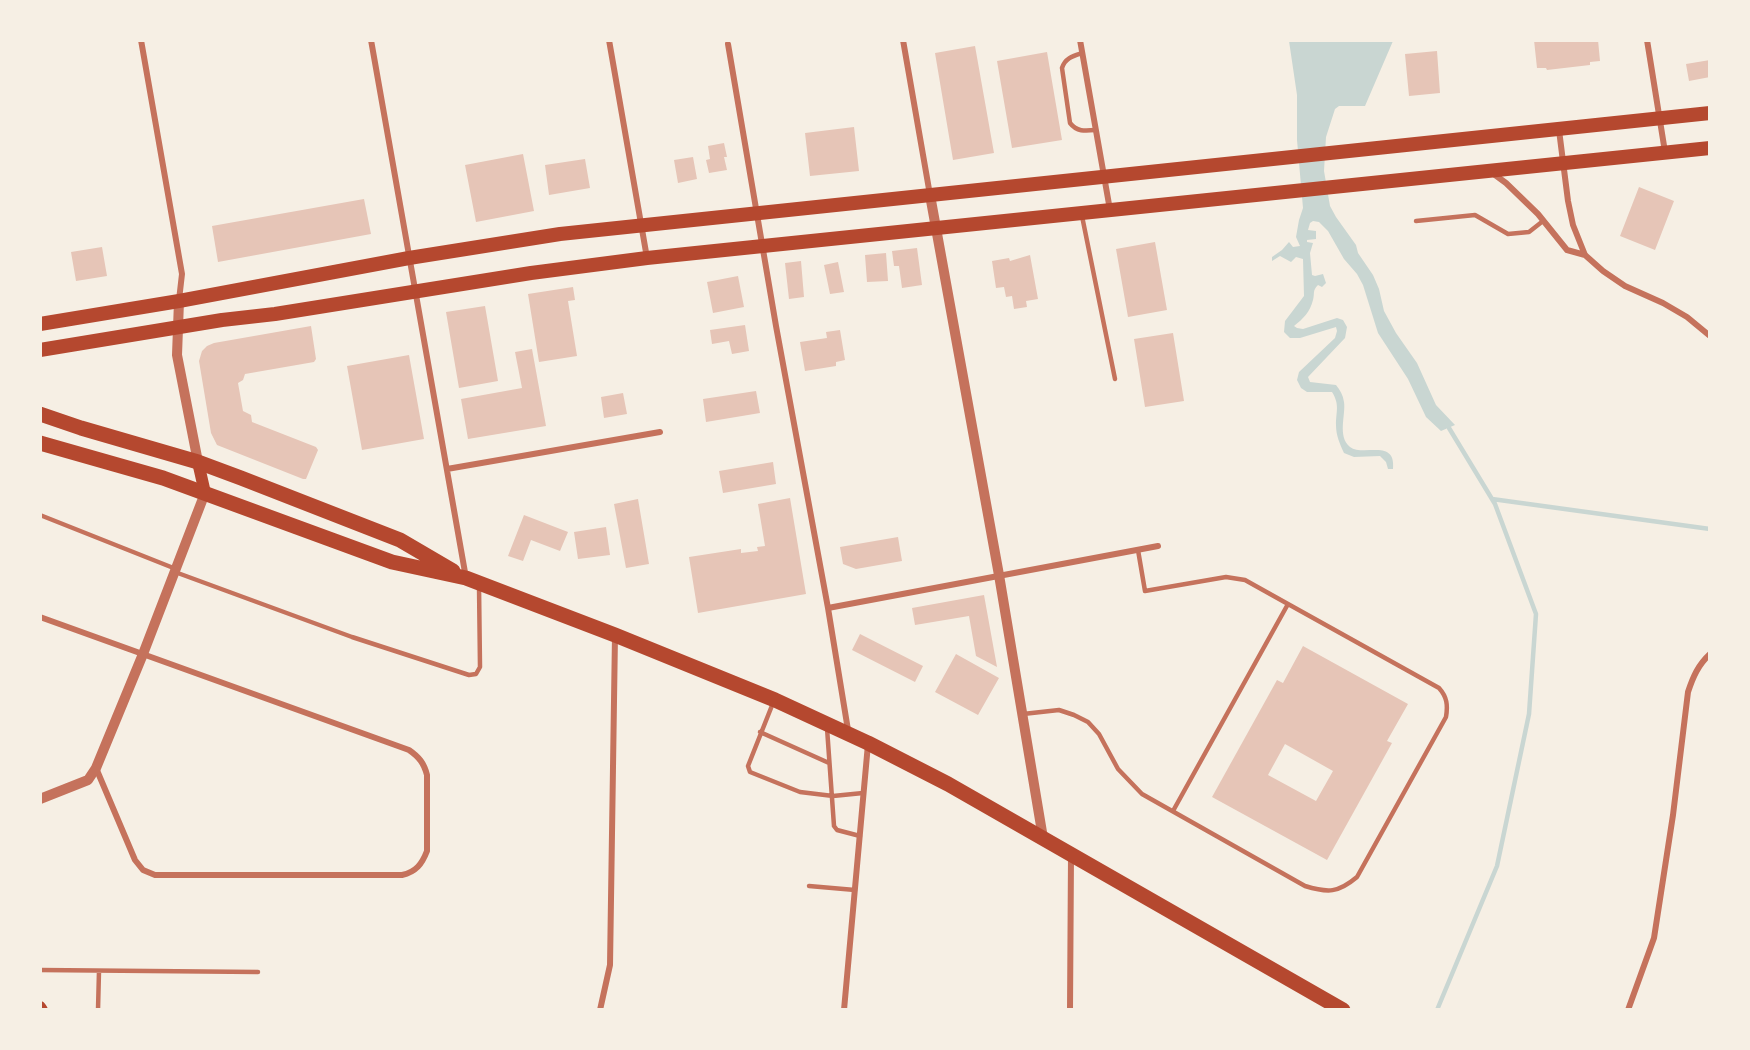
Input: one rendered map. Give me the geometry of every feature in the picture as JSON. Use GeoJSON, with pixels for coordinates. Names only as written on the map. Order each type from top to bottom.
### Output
{"type":"FeatureCollection","features":[{"type":"Feature","properties":{"kind":"highway"},"geometry":{"type":"LineString","coordinates":[[40,414],[198,462],[400,540],[472,581]]}},
{"type":"Feature","properties":{"kind":"highway"},"geometry":{"type":"LineString","coordinates":[[40,443],[140,471],[392,562],[472,581],[615,635],[775,700],[948,784],[1343,1010]]}},
{"type":"Feature","properties":{"kind":"main road"},"geometry":{"type":"LineString","coordinates":[[40,324],[179,301],[409,258],[560,234],[1710,113]]}},
{"type":"Feature","properties":{"kind":"main road"},"geometry":{"type":"LineString","coordinates":[[40,350],[531,273],[647,258],[1710,148]]}},
{"type":"Feature","properties":{"kind":"main road"},"geometry":{"type":"LineString","coordinates":[[198,462],[205,493]]}},
{"type":"Feature","properties":{"kind":"street"},"geometry":{"type":"LineString","coordinates":[[141,40],[182,274],[177,355],[198,462]]}},
{"type":"Feature","properties":{"kind":"street"},"geometry":{"type":"LineString","coordinates":[[371,40],[447,469],[472,581]]}},
{"type":"Feature","properties":{"kind":"street"},"geometry":{"type":"LineString","coordinates":[[609,40],[647,258]]}},
{"type":"Feature","properties":{"kind":"street"},"geometry":{"type":"LineString","coordinates":[[903,40],[999,575],[1043,838]]}},
{"type":"Feature","properties":{"kind":"street"},"geometry":{"type":"LineString","coordinates":[[1080,40],[1110,210]]}},
{"type":"Feature","properties":{"kind":"street"},"geometry":{"type":"LineString","coordinates":[[1647,40],[1665,152]]}},
{"type":"Feature","properties":{"kind":"street"},"geometry":{"type":"LineString","coordinates":[[728,44],[849,734]]}},
{"type":"Feature","properties":{"kind":"street"},"geometry":{"type":"LineString","coordinates":[[1559,130],[1573,225],[1585,255]]}},
{"type":"Feature","properties":{"kind":"street"},"geometry":{"type":"LineString","coordinates":[[1488,170],[1506,183],[1567,249],[1585,255],[1625,286],[1687,317],[1710,336]]}},
{"type":"Feature","properties":{"kind":"street"},"geometry":{"type":"LineString","coordinates":[[447,469],[660,432]]}},
{"type":"Feature","properties":{"kind":"street"},"geometry":{"type":"LineString","coordinates":[[40,799],[88,780],[96,768],[205,493]]}},
{"type":"Feature","properties":{"kind":"street"},"geometry":{"type":"LineString","coordinates":[[828,608],[1158,546]]}},
{"type":"Feature","properties":{"kind":"street"},"geometry":{"type":"LineString","coordinates":[[40,616],[409,750],[425,765],[427,775],[427,851],[417,868],[402,875],[155,875],[143,870],[135,860],[96,768]]}},
{"type":"Feature","properties":{"kind":"street"},"geometry":{"type":"LineString","coordinates":[[600,1010],[610,965],[615,635]]}},
{"type":"Feature","properties":{"kind":"street"},"geometry":{"type":"LineString","coordinates":[[1628,1010],[1654,938],[1673,815],[1688,692],[1693,675],[1710,654]]}},
{"type":"Feature","properties":{"kind":"street"},"geometry":{"type":"LineString","coordinates":[[844,1010],[868,744]]}},
{"type":"Feature","properties":{"kind":"street"},"geometry":{"type":"LineString","coordinates":[[1070,1010],[1071,856]]}},
{"type":"Feature","properties":{"kind":"lane"},"geometry":{"type":"LineString","coordinates":[[1082,53],[1064,62],[1062,68],[1070,123],[1075,129],[1082,131],[1096,130]]}},
{"type":"Feature","properties":{"kind":"lane"},"geometry":{"type":"LineString","coordinates":[[1081,213],[1115,379]]}},
{"type":"Feature","properties":{"kind":"lane"},"geometry":{"type":"LineString","coordinates":[[1416,221],[1475,215],[1508,234],[1529,232],[1543,221]]}},
{"type":"Feature","properties":{"kind":"lane"},"geometry":{"type":"LineString","coordinates":[[40,515],[175,571],[352,637],[469,675],[476,674],[480,667],[472,581]]}},
{"type":"Feature","properties":{"kind":"lane"},"geometry":{"type":"LineString","coordinates":[[1023,714],[1059,710],[1088,722],[1099,734],[1118,770],[1142,794],[1305,886],[1333,891],[1347,885],[1357,877],[1446,717],[1448,706],[1445,695],[1439,688],[1245,580],[1226,577],[1145,591],[1138,550]]}},
{"type":"Feature","properties":{"kind":"lane"},"geometry":{"type":"LineString","coordinates":[[1173,811],[1288,604]]}},
{"type":"Feature","properties":{"kind":"lane"},"geometry":{"type":"LineString","coordinates":[[775,700],[748,765],[750,772],[800,792],[833,796],[863,793]]}},
{"type":"Feature","properties":{"kind":"lane"},"geometry":{"type":"LineString","coordinates":[[826,724],[834,826],[837,830],[860,836]]}},
{"type":"Feature","properties":{"kind":"lane"},"geometry":{"type":"LineString","coordinates":[[760,732],[829,763]]}},
{"type":"Feature","properties":{"kind":"lane"},"geometry":{"type":"LineString","coordinates":[[809,886],[855,890]]}},
{"type":"Feature","properties":{"kind":"lane"},"geometry":{"type":"LineString","coordinates":[[40,970],[258,972]]}},
{"type":"Feature","properties":{"kind":"lane"},"geometry":{"type":"LineString","coordinates":[[98,1010],[99,971]]}},
{"type":"Feature","properties":{"kind":"shaded area"},"geometry":{"type":"Polygon","coordinates":[[[1289,41],[1393,41],[1365,106],[1339,106],[1335,109],[1326,137],[1324,171],[1330,206],[1373,275],[1384,311],[1417,363],[1436,405],[1455,425],[1441,431],[1426,417],[1408,379],[1378,333],[1363,285],[1357,274],[1344,259],[1328,231],[1319,222],[1310,223],[1308,230],[1316,231],[1316,239],[1307,240],[1307,242],[1313,243],[1310,253],[1312,275],[1323,274],[1326,283],[1322,287],[1318,285],[1316,287],[1308,312],[1294,326],[1303,329],[1337,318],[1343,320],[1347,327],[1345,338],[1308,377],[1310,382],[1336,385],[1340,391],[1344,402],[1344,437],[1350,447],[1356,450],[1384,451],[1393,460],[1393,469],[1388,469],[1386,462],[1380,456],[1354,457],[1344,453],[1338,440],[1337,404],[1332,392],[1307,392],[1301,388],[1297,380],[1299,372],[1335,338],[1336,327],[1300,338],[1290,338],[1284,332],[1285,321],[1304,296],[1303,259],[1296,257],[1291,262],[1280,256],[1272,261],[1272,257],[1289,242],[1293,247],[1300,246],[1296,237],[1303,208],[1297,140],[1297,95],[1289,41]]]}},
{"type":"Feature","properties":{"kind":"building"},"geometry":{"type":"Polygon","coordinates":[[[1534,40],[1598,40],[1600,61],[1590,62],[1590,65],[1547,70],[1537,68],[1534,40]]]}},
{"type":"Feature","properties":{"kind":"building"},"geometry":{"type":"Polygon","coordinates":[[[975,46],[994,153],[953,160],[935,53],[975,46]]]}},
{"type":"Feature","properties":{"kind":"building"},"geometry":{"type":"Polygon","coordinates":[[[1437,51],[1440,93],[1409,96],[1405,54],[1437,51]]]}},
{"type":"Feature","properties":{"kind":"building"},"geometry":{"type":"Polygon","coordinates":[[[1047,52],[1062,140],[1012,148],[997,61],[1047,52]]]}},
{"type":"Feature","properties":{"kind":"building"},"geometry":{"type":"Polygon","coordinates":[[[1710,60],[1710,77],[1689,81],[1686,64],[1710,60]]]}},
{"type":"Feature","properties":{"kind":"building"},"geometry":{"type":"Polygon","coordinates":[[[854,127],[859,171],[810,176],[805,133],[854,127]]]}},
{"type":"Feature","properties":{"kind":"building"},"geometry":{"type":"Polygon","coordinates":[[[724,143],[727,170],[709,173],[706,160],[710,159],[708,146],[724,143]]]}},
{"type":"Feature","properties":{"kind":"building"},"geometry":{"type":"Polygon","coordinates":[[[523,154],[534,211],[476,222],[465,165],[523,154]]]}},
{"type":"Feature","properties":{"kind":"building"},"geometry":{"type":"Polygon","coordinates":[[[693,157],[697,179],[678,183],[674,160],[693,157]]]}},
{"type":"Feature","properties":{"kind":"building"},"geometry":{"type":"Polygon","coordinates":[[[585,159],[590,188],[549,195],[545,165],[585,159]]]}},
{"type":"Feature","properties":{"kind":"building"},"geometry":{"type":"Polygon","coordinates":[[[1639,187],[1674,201],[1655,250],[1620,236],[1639,187]]]}},
{"type":"Feature","properties":{"kind":"building"},"geometry":{"type":"Polygon","coordinates":[[[364,199],[371,234],[218,262],[212,226],[364,199]]]}},
{"type":"Feature","properties":{"kind":"building"},"geometry":{"type":"Polygon","coordinates":[[[1155,242],[1167,310],[1128,317],[1116,249],[1155,242]]]}},
{"type":"Feature","properties":{"kind":"building"},"geometry":{"type":"Polygon","coordinates":[[[102,247],[107,276],[76,281],[71,252],[102,247]]]}},
{"type":"Feature","properties":{"kind":"building"},"geometry":{"type":"Polygon","coordinates":[[[917,248],[922,285],[902,288],[899,266],[894,266],[892,251],[917,248]]]}},
{"type":"Feature","properties":{"kind":"building"},"geometry":{"type":"Polygon","coordinates":[[[886,253],[888,281],[867,282],[865,255],[886,253]]]}},
{"type":"Feature","properties":{"kind":"building"},"geometry":{"type":"Polygon","coordinates":[[[1030,255],[1038,299],[1026,301],[1027,307],[1014,309],[1012,296],[1006,297],[1004,287],[996,288],[992,261],[1009,258],[1010,261],[1030,255]]]}},
{"type":"Feature","properties":{"kind":"building"},"geometry":{"type":"Polygon","coordinates":[[[801,261],[804,297],[789,299],[785,263],[801,261]]]}},
{"type":"Feature","properties":{"kind":"building"},"geometry":{"type":"Polygon","coordinates":[[[838,262],[844,292],[830,294],[824,265],[838,262]]]}},
{"type":"Feature","properties":{"kind":"building"},"geometry":{"type":"Polygon","coordinates":[[[738,276],[744,307],[713,313],[707,282],[738,276]]]}},
{"type":"Feature","properties":{"kind":"building"},"geometry":{"type":"Polygon","coordinates":[[[573,287],[575,300],[568,301],[577,356],[539,362],[528,294],[573,287]]]}},
{"type":"Feature","properties":{"kind":"building"},"geometry":{"type":"Polygon","coordinates":[[[485,306],[498,381],[459,388],[446,312],[485,306]]]}},
{"type":"Feature","properties":{"kind":"building"},"geometry":{"type":"Polygon","coordinates":[[[745,325],[749,351],[732,354],[729,341],[712,344],[710,330],[745,325]]]}},
{"type":"Feature","properties":{"kind":"building"},"geometry":{"type":"Polygon","coordinates":[[[311,326],[316,359],[314,362],[245,374],[243,380],[238,383],[243,411],[251,415],[252,422],[316,447],[318,450],[306,479],[303,479],[217,445],[211,433],[199,361],[202,351],[214,343],[311,326]]]}},
{"type":"Feature","properties":{"kind":"building"},"geometry":{"type":"Polygon","coordinates":[[[840,330],[845,360],[836,362],[836,366],[805,371],[800,342],[827,338],[826,332],[840,330]]]}},
{"type":"Feature","properties":{"kind":"building"},"geometry":{"type":"Polygon","coordinates":[[[1173,333],[1184,401],[1145,407],[1134,339],[1173,333]]]}},
{"type":"Feature","properties":{"kind":"building"},"geometry":{"type":"Polygon","coordinates":[[[532,349],[546,426],[468,439],[461,399],[522,388],[515,352],[532,349]]]}},
{"type":"Feature","properties":{"kind":"building"},"geometry":{"type":"Polygon","coordinates":[[[409,355],[424,439],[362,450],[347,366],[409,355]]]}},
{"type":"Feature","properties":{"kind":"building"},"geometry":{"type":"Polygon","coordinates":[[[756,391],[760,413],[706,422],[703,399],[756,391]]]}},
{"type":"Feature","properties":{"kind":"building"},"geometry":{"type":"Polygon","coordinates":[[[623,393],[627,414],[604,418],[601,397],[623,393]]]}},
{"type":"Feature","properties":{"kind":"building"},"geometry":{"type":"Polygon","coordinates":[[[773,462],[776,484],[723,493],[719,471],[773,462]]]}},
{"type":"Feature","properties":{"kind":"building"},"geometry":{"type":"Polygon","coordinates":[[[790,498],[806,594],[698,613],[689,557],[741,549],[741,553],[758,551],[757,547],[765,546],[758,504],[790,498]]]}},
{"type":"Feature","properties":{"kind":"building"},"geometry":{"type":"Polygon","coordinates":[[[638,499],[649,564],[626,568],[614,504],[638,499]]]}},
{"type":"Feature","properties":{"kind":"building"},"geometry":{"type":"Polygon","coordinates":[[[524,515],[568,532],[560,551],[531,540],[523,561],[508,556],[524,515]]]}},
{"type":"Feature","properties":{"kind":"building"},"geometry":{"type":"Polygon","coordinates":[[[606,527],[610,555],[578,559],[574,532],[606,527]]]}},
{"type":"Feature","properties":{"kind":"building"},"geometry":{"type":"Polygon","coordinates":[[[898,537],[902,561],[856,569],[843,564],[840,547],[898,537]]]}},
{"type":"Feature","properties":{"kind":"building"},"geometry":{"type":"Polygon","coordinates":[[[984,595],[997,667],[976,656],[969,616],[915,625],[912,608],[984,595]]]}},
{"type":"Feature","properties":{"kind":"building"},"geometry":{"type":"Polygon","coordinates":[[[860,634],[923,666],[915,682],[852,650],[860,634]]]}},
{"type":"Feature","properties":{"kind":"building"},"geometry":{"type":"Polygon","coordinates":[[[1303,646],[1408,704],[1387,741],[1392,743],[1327,860],[1212,797],[1277,680],[1283,683],[1303,646]],[[1285,744],[1268,775],[1316,801],[1333,771],[1285,744]]]}},
{"type":"Feature","properties":{"kind":"building"},"geometry":{"type":"Polygon","coordinates":[[[956,654],[999,678],[978,715],[935,692],[956,654]]]}},
{"type":"Feature","properties":{"kind":"waterway"},"geometry":{"type":"LineString","coordinates":[[1437,1010],[1497,866],[1529,714],[1536,614],[1495,504],[1449,428]]}},
{"type":"Feature","properties":{"kind":"waterway"},"geometry":{"type":"LineString","coordinates":[[1492,499],[1710,529]]}}]}
